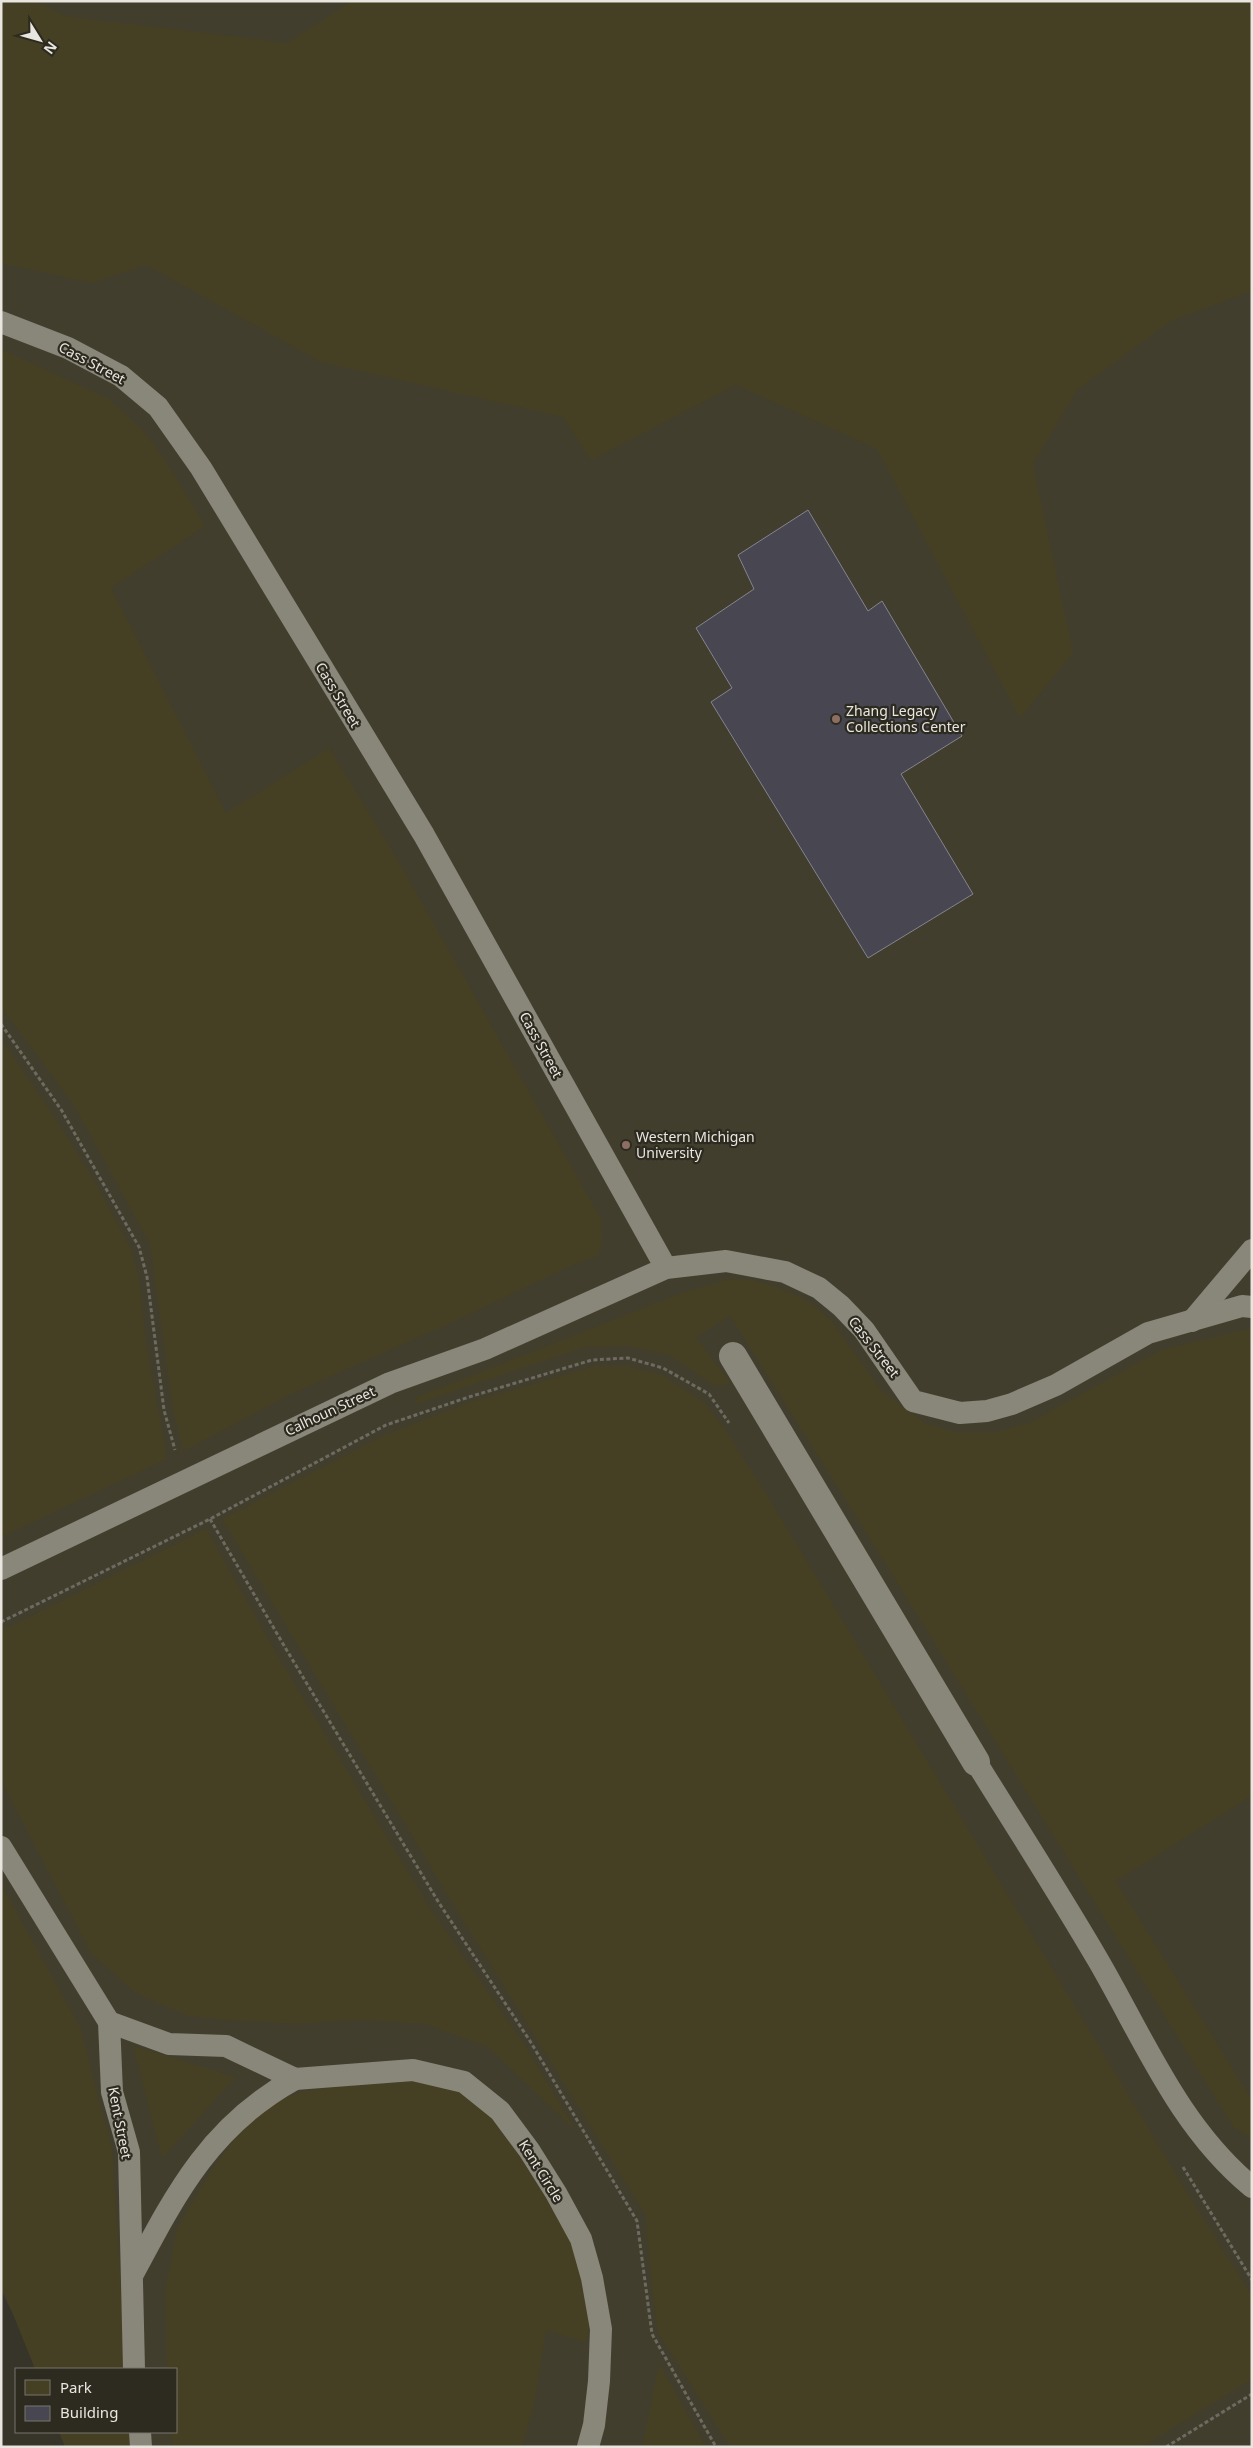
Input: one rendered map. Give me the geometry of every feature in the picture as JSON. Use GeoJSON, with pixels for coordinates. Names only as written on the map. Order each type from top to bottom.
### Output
{"type":"FeatureCollection","features":[{"type":"Feature","properties":{"kind":"street"},"geometry":{"type":"LineString","coordinates":[[733,1356],[976,1762]]}},
{"type":"Feature","properties":{"kind":"lane","name":"Cass Street"},"geometry":{"type":"LineString","coordinates":[[1,322],[68,348],[122,376],[158,407],[201,468],[424,835],[666,1268],[726,1261],[785,1272],[819,1288],[841,1306],[864,1330],[913,1402],[960,1413],[987,1411],[1012,1404],[1056,1384],[1148,1333],[1242,1306],[1252,1307]]}},
{"type":"Feature","properties":{"kind":"lane"},"geometry":{"type":"LineString","coordinates":[[1192,1321],[1252,1250]]}},
{"type":"Feature","properties":{"kind":"lane","name":"Calhoun Street"},"geometry":{"type":"LineString","coordinates":[[1,1569],[390,1383],[485,1349],[666,1268]]}},
{"type":"Feature","properties":{"kind":"lane"},"geometry":{"type":"LineString","coordinates":[[976,1762],[1098,1960],[1179,2106],[1228,2168],[1252,2187]]}},
{"type":"Feature","properties":{"kind":"lane","name":"Kent Street"},"geometry":{"type":"LineString","coordinates":[[1,1847],[109,2022],[112,2092],[129,2152],[134,2368]]}},
{"type":"Feature","properties":{"kind":"lane","name":"Kent Circle"},"geometry":{"type":"LineString","coordinates":[[109,2022],[169,2044],[226,2046],[295,2079]]}},
{"type":"Feature","properties":{"kind":"lane","name":"Kent Circle"},"geometry":{"type":"LineString","coordinates":[[131,2276],[164,2215],[201,2157],[230,2125],[267,2095],[295,2079],[413,2070],[464,2082],[500,2111],[529,2150],[556,2193],[581,2239],[592,2278],[601,2329],[594,2425],[588,2447]]}},
{"type":"Feature","properties":{"kind":"lane"},"geometry":{"type":"LineString","coordinates":[[140,2433],[142,2447]]}},
{"type":"Feature","properties":{"kind":"path"},"geometry":{"type":"LineString","coordinates":[[1,1024],[62,1111],[139,1247],[148,1277],[164,1410],[176,1455]]}},
{"type":"Feature","properties":{"kind":"path"},"geometry":{"type":"LineString","coordinates":[[1,1622],[210,1519],[386,1425],[469,1397],[592,1360],[628,1358],[663,1368],[709,1394],[731,1427]]}},
{"type":"Feature","properties":{"kind":"path"},"geometry":{"type":"LineString","coordinates":[[210,1519],[286,1650],[429,1886],[530,2041],[637,2221],[652,2334],[700,2423],[716,2447]]}},
{"type":"Feature","properties":{"kind":"path"},"geometry":{"type":"LineString","coordinates":[[1180,2163],[1252,2280]]}},
{"type":"Feature","properties":{"kind":"path"},"geometry":{"type":"LineString","coordinates":[[1166,2447],[1252,2394]]}},
{"type":"Feature","properties":{"kind":"shaded area","name":"Western Michigan University"},"geometry":{"type":"Polygon","coordinates":[[[1,1],[1252,1],[1252,2447],[73,2447],[67,2433],[178,2433],[178,2368],[40,2368],[1,2290],[1,1]]]}},
{"type":"Feature","properties":{"kind":"green space"},"geometry":{"type":"Polygon","coordinates":[[[1,1],[34,1],[66,16],[287,43],[352,1],[1252,1],[1252,291],[1171,321],[1077,390],[1033,464],[1073,653],[1020,718],[877,449],[736,385],[591,460],[563,417],[321,362],[146,265],[92,283],[1,263],[1,1]]]}},
{"type":"Feature","properties":{"kind":"green space"},"geometry":{"type":"Polygon","coordinates":[[[1,349],[109,399],[141,428],[164,458],[205,526],[111,588],[226,813],[329,748],[396,857],[600,1217],[602,1240],[598,1256],[570,1266],[464,1317],[291,1394],[184,1451],[173,1410],[150,1244],[73,1104],[1,1006],[1,349]]]}},
{"type":"Feature","properties":{"kind":"green space"},"geometry":{"type":"Polygon","coordinates":[[[1,1039],[55,1118],[96,1184],[132,1251],[139,1280],[146,1343],[167,1459],[1,1537],[1,1039]]]}},
{"type":"Feature","properties":{"kind":"green space"},"geometry":{"type":"Polygon","coordinates":[[[729,1279],[753,1280],[779,1288],[810,1302],[831,1320],[881,1390],[925,1423],[954,1432],[996,1432],[1029,1423],[1161,1350],[1252,1328],[1252,1796],[1116,1881],[1252,2100],[1252,2138],[1234,2128],[856,1516],[730,1316],[696,1337],[731,1384],[715,1386],[669,1355],[628,1346],[585,1347],[416,1404],[417,1397],[679,1294],[729,1279]]]}},
{"type":"Feature","properties":{"kind":"green space"},"geometry":{"type":"Polygon","coordinates":[[[595,1366],[628,1366],[662,1375],[704,1402],[726,1431],[761,1485],[1188,2194],[1252,2296],[1252,2379],[1142,2447],[730,2447],[658,2332],[646,2216],[448,1896],[222,1519],[387,1434],[471,1402],[595,1366]]]}},
{"type":"Feature","properties":{"kind":"green space"},"geometry":{"type":"Polygon","coordinates":[[[206,1529],[278,1656],[430,1908],[524,2044],[577,2132],[488,2047],[425,2024],[354,2020],[302,2024],[235,2021],[188,2016],[134,1992],[91,1953],[1,1781],[1,1631],[206,1529]]]}},
{"type":"Feature","properties":{"kind":"green space"},"geometry":{"type":"Polygon","coordinates":[[[1,1884],[80,2027],[112,2149],[126,2368],[35,2368],[1,2284],[1,1884]]]}},
{"type":"Feature","properties":{"kind":"green space"},"geometry":{"type":"Polygon","coordinates":[[[133,2046],[236,2077],[162,2158],[133,2046]]]}},
{"type":"Feature","properties":{"kind":"green space"},"geometry":{"type":"Polygon","coordinates":[[[414,2078],[460,2090],[495,2117],[523,2153],[571,2243],[583,2277],[589,2325],[586,2342],[546,2330],[534,2403],[522,2447],[173,2447],[171,2433],[178,2433],[178,2368],[167,2368],[165,2292],[177,2228],[213,2168],[239,2133],[271,2104],[301,2092],[360,2082],[414,2078]]]}},
{"type":"Feature","properties":{"kind":"green space"},"geometry":{"type":"Polygon","coordinates":[[[659,2364],[706,2447],[642,2447],[659,2364]]]}},
{"type":"Feature","properties":{"kind":"green space"},"geometry":{"type":"Polygon","coordinates":[[[59,2433],[129,2433],[130,2447],[65,2447],[59,2433]]]}},
{"type":"Feature","properties":{"kind":"building","name":"Zhang Legacy Collections Center"},"geometry":{"type":"Polygon","coordinates":[[[808,510],[868,611],[882,601],[962,736],[901,774],[973,894],[868,958],[711,702],[732,688],[696,628],[754,589],[738,555],[808,510]]]}},
{"type":"Feature","properties":{"kind":"place","name":"Zhang Legacy Collections Center"},"geometry":{"type":"Point","coordinates":[836,719]}},
{"type":"Feature","properties":{"kind":"place","name":"Western Michigan University"},"geometry":{"type":"Point","coordinates":[626,1145]}}]}
